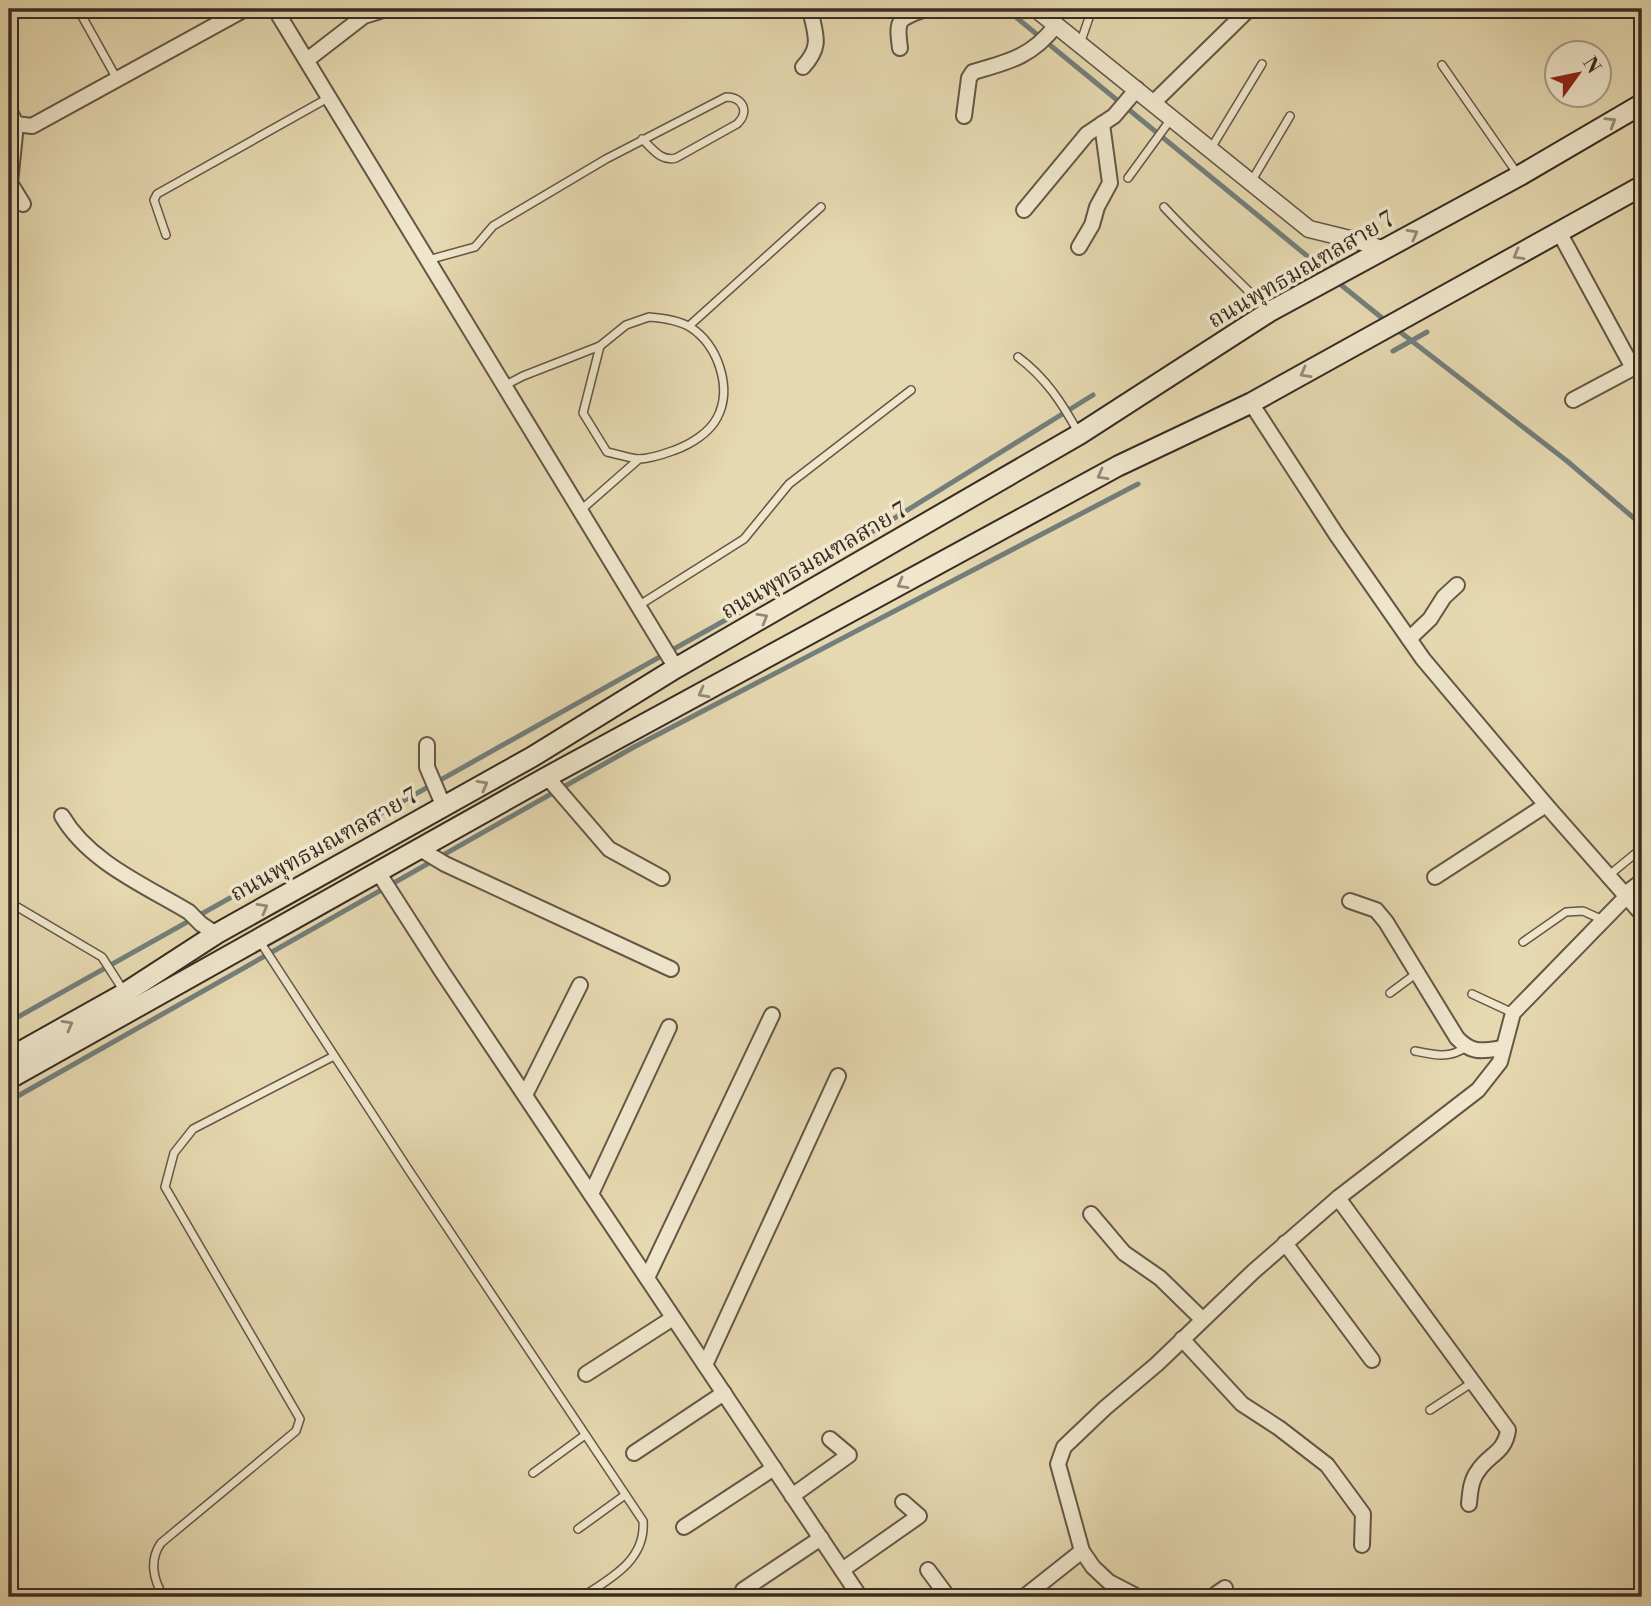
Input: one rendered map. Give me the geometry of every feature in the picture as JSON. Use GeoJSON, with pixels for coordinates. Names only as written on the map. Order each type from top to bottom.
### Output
{"type":"FeatureCollection","features":[{"type":"Feature","properties":{"kind":"main road","name":"ถนนพุทธมณฑลสาย 7"},"geometry":{"type":"LineString","coordinates":[[9,1058],[209,929],[366,852],[440,799],[533,757],[674,665],[1080,434],[1269,312],[1519,176],[1642,104]]}},
{"type":"Feature","properties":{"kind":"main road"},"geometry":{"type":"LineString","coordinates":[[9,1079],[1118,466],[1251,403],[1642,186]]}},
{"type":"Feature","properties":{"kind":"street"},"geometry":{"type":"LineString","coordinates":[[16,124],[33,126],[245,9]]}},
{"type":"Feature","properties":{"kind":"street"},"geometry":{"type":"LineString","coordinates":[[275,9],[674,665]]}},
{"type":"Feature","properties":{"kind":"street"},"geometry":{"type":"LineString","coordinates":[[307,60],[364,16],[387,9]]}},
{"type":"Feature","properties":{"kind":"street"},"geometry":{"type":"LineString","coordinates":[[803,66],[814,55],[817,46],[810,9]]}},
{"type":"Feature","properties":{"kind":"street"},"geometry":{"type":"LineString","coordinates":[[900,48],[897,28],[899,20],[925,9]]}},
{"type":"Feature","properties":{"kind":"street"},"geometry":{"type":"LineString","coordinates":[[1036,9],[1053,29],[1080,44],[1133,94],[1153,103],[1166,125],[1210,150],[1309,229],[1384,250]]}},
{"type":"Feature","properties":{"kind":"street"},"geometry":{"type":"LineString","coordinates":[[1153,103],[1249,9]]}},
{"type":"Feature","properties":{"kind":"street"},"geometry":{"type":"LineString","coordinates":[[964,116],[969,78],[974,72],[1020,58],[1034,49],[1053,29]]}},
{"type":"Feature","properties":{"kind":"street"},"geometry":{"type":"LineString","coordinates":[[1024,210],[1087,134],[1108,120],[1133,94]]}},
{"type":"Feature","properties":{"kind":"street"},"geometry":{"type":"LineString","coordinates":[[9,110],[16,124],[10,183],[23,204]]}},
{"type":"Feature","properties":{"kind":"street"},"geometry":{"type":"LineString","coordinates":[[1079,247],[1092,225],[1097,207],[1110,183],[1108,120]]}},
{"type":"Feature","properties":{"kind":"street"},"geometry":{"type":"LineString","coordinates":[[1559,232],[1638,368],[1573,400]]}},
{"type":"Feature","properties":{"kind":"street"},"geometry":{"type":"LineString","coordinates":[[1251,403],[1336,534],[1409,639],[1546,805],[1642,914]]}},
{"type":"Feature","properties":{"kind":"street"},"geometry":{"type":"LineString","coordinates":[[1409,639],[1430,619],[1444,597],[1457,585]]}},
{"type":"Feature","properties":{"kind":"street"},"geometry":{"type":"LineString","coordinates":[[428,745],[427,767],[440,799]]}},
{"type":"Feature","properties":{"kind":"street"},"geometry":{"type":"LineString","coordinates":[[549,780],[609,849],[662,878]]}},
{"type":"Feature","properties":{"kind":"street"},"geometry":{"type":"LineString","coordinates":[[1435,877],[1546,805]]}},
{"type":"Feature","properties":{"kind":"street"},"geometry":{"type":"LineString","coordinates":[[62,816],[70,831],[100,859],[189,912],[209,929]]}},
{"type":"Feature","properties":{"kind":"street"},"geometry":{"type":"LineString","coordinates":[[424,852],[671,969]]}},
{"type":"Feature","properties":{"kind":"street"},"geometry":{"type":"LineString","coordinates":[[380,874],[860,1597]]}},
{"type":"Feature","properties":{"kind":"street"},"geometry":{"type":"LineString","coordinates":[[1139,1597],[1109,1582],[1093,1567],[1082,1551],[1058,1464],[1064,1447],[1285,1243],[1338,1198],[1478,1090],[1500,1062],[1513,1013],[1642,881]]}},
{"type":"Feature","properties":{"kind":"street"},"geometry":{"type":"LineString","coordinates":[[1350,901],[1376,910],[1457,1038],[1466,1047],[1479,1051],[1503,1048]]}},
{"type":"Feature","properties":{"kind":"street"},"geometry":{"type":"LineString","coordinates":[[525,1095],[580,985]]}},
{"type":"Feature","properties":{"kind":"street"},"geometry":{"type":"LineString","coordinates":[[647,1278],[772,1015]]}},
{"type":"Feature","properties":{"kind":"street"},"geometry":{"type":"LineString","coordinates":[[591,1194],[669,1027]]}},
{"type":"Feature","properties":{"kind":"street"},"geometry":{"type":"LineString","coordinates":[[705,1365],[838,1076]]}},
{"type":"Feature","properties":{"kind":"street"},"geometry":{"type":"LineString","coordinates":[[1338,1198],[1508,1430],[1504,1446],[1478,1469],[1472,1480],[1469,1504]]}},
{"type":"Feature","properties":{"kind":"street"},"geometry":{"type":"LineString","coordinates":[[1091,1214],[1124,1253],[1160,1278],[1202,1319]]}},
{"type":"Feature","properties":{"kind":"street"},"geometry":{"type":"LineString","coordinates":[[1285,1243],[1372,1360]]}},
{"type":"Feature","properties":{"kind":"street"},"geometry":{"type":"LineString","coordinates":[[586,1374],[673,1318]]}},
{"type":"Feature","properties":{"kind":"street"},"geometry":{"type":"LineString","coordinates":[[1182,1339],[1242,1404],[1327,1465],[1363,1514],[1362,1545]]}},
{"type":"Feature","properties":{"kind":"street"},"geometry":{"type":"LineString","coordinates":[[634,1453],[724,1393]]}},
{"type":"Feature","properties":{"kind":"street"},"geometry":{"type":"LineString","coordinates":[[792,1496],[849,1455],[830,1439]]}},
{"type":"Feature","properties":{"kind":"street"},"geometry":{"type":"LineString","coordinates":[[684,1527],[774,1468]]}},
{"type":"Feature","properties":{"kind":"street"},"geometry":{"type":"LineString","coordinates":[[842,1570],[919,1516],[903,1502]]}},
{"type":"Feature","properties":{"kind":"street"},"geometry":{"type":"LineString","coordinates":[[743,1590],[821,1538]]}},
{"type":"Feature","properties":{"kind":"street"},"geometry":{"type":"LineString","coordinates":[[1024,1597],[1082,1551]]}},
{"type":"Feature","properties":{"kind":"street"},"geometry":{"type":"LineString","coordinates":[[928,1570],[948,1597]]}},
{"type":"Feature","properties":{"kind":"street"},"geometry":{"type":"LineString","coordinates":[[1212,1597],[1225,1588]]}},
{"type":"Feature","properties":{"kind":"lane"},"geometry":{"type":"LineString","coordinates":[[78,9],[117,79]]}},
{"type":"Feature","properties":{"kind":"lane"},"geometry":{"type":"LineString","coordinates":[[1080,44],[1091,9]]}},
{"type":"Feature","properties":{"kind":"lane"},"geometry":{"type":"LineString","coordinates":[[1210,150],[1262,64]]}},
{"type":"Feature","properties":{"kind":"lane"},"geometry":{"type":"LineString","coordinates":[[1442,65],[1519,176]]}},
{"type":"Feature","properties":{"kind":"lane"},"geometry":{"type":"LineString","coordinates":[[166,234],[154,200],[157,194],[329,97]]}},
{"type":"Feature","properties":{"kind":"lane"},"geometry":{"type":"LineString","coordinates":[[428,260],[474,247],[493,226],[642,139],[726,97],[741,101],[745,109],[743,118],[737,124],[676,158],[669,160],[662,157],[642,139]]}},
{"type":"Feature","properties":{"kind":"lane"},"geometry":{"type":"LineString","coordinates":[[1250,182],[1290,116]]}},
{"type":"Feature","properties":{"kind":"lane"},"geometry":{"type":"LineString","coordinates":[[1128,178],[1166,125]]}},
{"type":"Feature","properties":{"kind":"lane"},"geometry":{"type":"LineString","coordinates":[[689,326],[821,207]]}},
{"type":"Feature","properties":{"kind":"lane"},"geometry":{"type":"LineString","coordinates":[[1164,207],[1199,246],[1244,285],[1269,312]]}},
{"type":"Feature","properties":{"kind":"lane"},"geometry":{"type":"LineString","coordinates":[[505,386],[523,376],[600,346],[625,325],[649,317],[665,318],[689,326],[704,338],[719,366],[723,401],[717,419],[701,437],[657,457],[639,459],[607,452],[583,413],[600,346]]}},
{"type":"Feature","properties":{"kind":"lane"},"geometry":{"type":"LineString","coordinates":[[1018,357],[1038,372],[1061,401],[1080,434]]}},
{"type":"Feature","properties":{"kind":"lane"},"geometry":{"type":"LineString","coordinates":[[638,606],[744,539],[789,484],[911,390]]}},
{"type":"Feature","properties":{"kind":"lane"},"geometry":{"type":"LineString","coordinates":[[580,511],[639,459]]}},
{"type":"Feature","properties":{"kind":"lane"},"geometry":{"type":"LineString","coordinates":[[1608,876],[1642,848]]}},
{"type":"Feature","properties":{"kind":"lane"},"geometry":{"type":"LineString","coordinates":[[9,902],[102,957],[121,986]]}},
{"type":"Feature","properties":{"kind":"lane"},"geometry":{"type":"LineString","coordinates":[[1523,942],[1566,912],[1583,911],[1603,920]]}},
{"type":"Feature","properties":{"kind":"lane"},"geometry":{"type":"LineString","coordinates":[[260,941],[643,1521],[639,1552],[611,1579],[582,1597]]}},
{"type":"Feature","properties":{"kind":"lane"},"geometry":{"type":"LineString","coordinates":[[1390,993],[1417,972]]}},
{"type":"Feature","properties":{"kind":"lane"},"geometry":{"type":"LineString","coordinates":[[1472,993],[1513,1013]]}},
{"type":"Feature","properties":{"kind":"lane"},"geometry":{"type":"LineString","coordinates":[[1415,1051],[1447,1056],[1457,1054],[1466,1047]]}},
{"type":"Feature","properties":{"kind":"lane"},"geometry":{"type":"LineString","coordinates":[[164,1597],[152,1563],[154,1552],[160,1543],[296,1430],[300,1419],[166,1187],[174,1153],[193,1129],[334,1056]]}},
{"type":"Feature","properties":{"kind":"lane"},"geometry":{"type":"LineString","coordinates":[[1430,1409],[1473,1382]]}},
{"type":"Feature","properties":{"kind":"lane"},"geometry":{"type":"LineString","coordinates":[[533,1473],[586,1434]]}},
{"type":"Feature","properties":{"kind":"lane"},"geometry":{"type":"LineString","coordinates":[[578,1529],[625,1495]]}},
{"type":"Feature","properties":{"kind":"waterway"},"geometry":{"type":"LineString","coordinates":[[1006,9],[1328,273]]}},
{"type":"Feature","properties":{"kind":"waterway"},"geometry":{"type":"LineString","coordinates":[[1318,266],[1334,258]]}},
{"type":"Feature","properties":{"kind":"waterway"},"geometry":{"type":"LineString","coordinates":[[1300,276],[1318,266]]}},
{"type":"Feature","properties":{"kind":"waterway"},"geometry":{"type":"LineString","coordinates":[[1335,280],[1387,322]]}},
{"type":"Feature","properties":{"kind":"waterway"},"geometry":{"type":"LineString","coordinates":[[1395,328],[1567,461],[1642,525]]}},
{"type":"Feature","properties":{"kind":"waterway"},"geometry":{"type":"LineString","coordinates":[[1393,351],[1427,332]]}},
{"type":"Feature","properties":{"kind":"waterway"},"geometry":{"type":"LineString","coordinates":[[9,1022],[772,594],[1093,395]]}},
{"type":"Feature","properties":{"kind":"waterway"},"geometry":{"type":"LineString","coordinates":[[9,1101],[634,747],[1138,484]]}}]}
